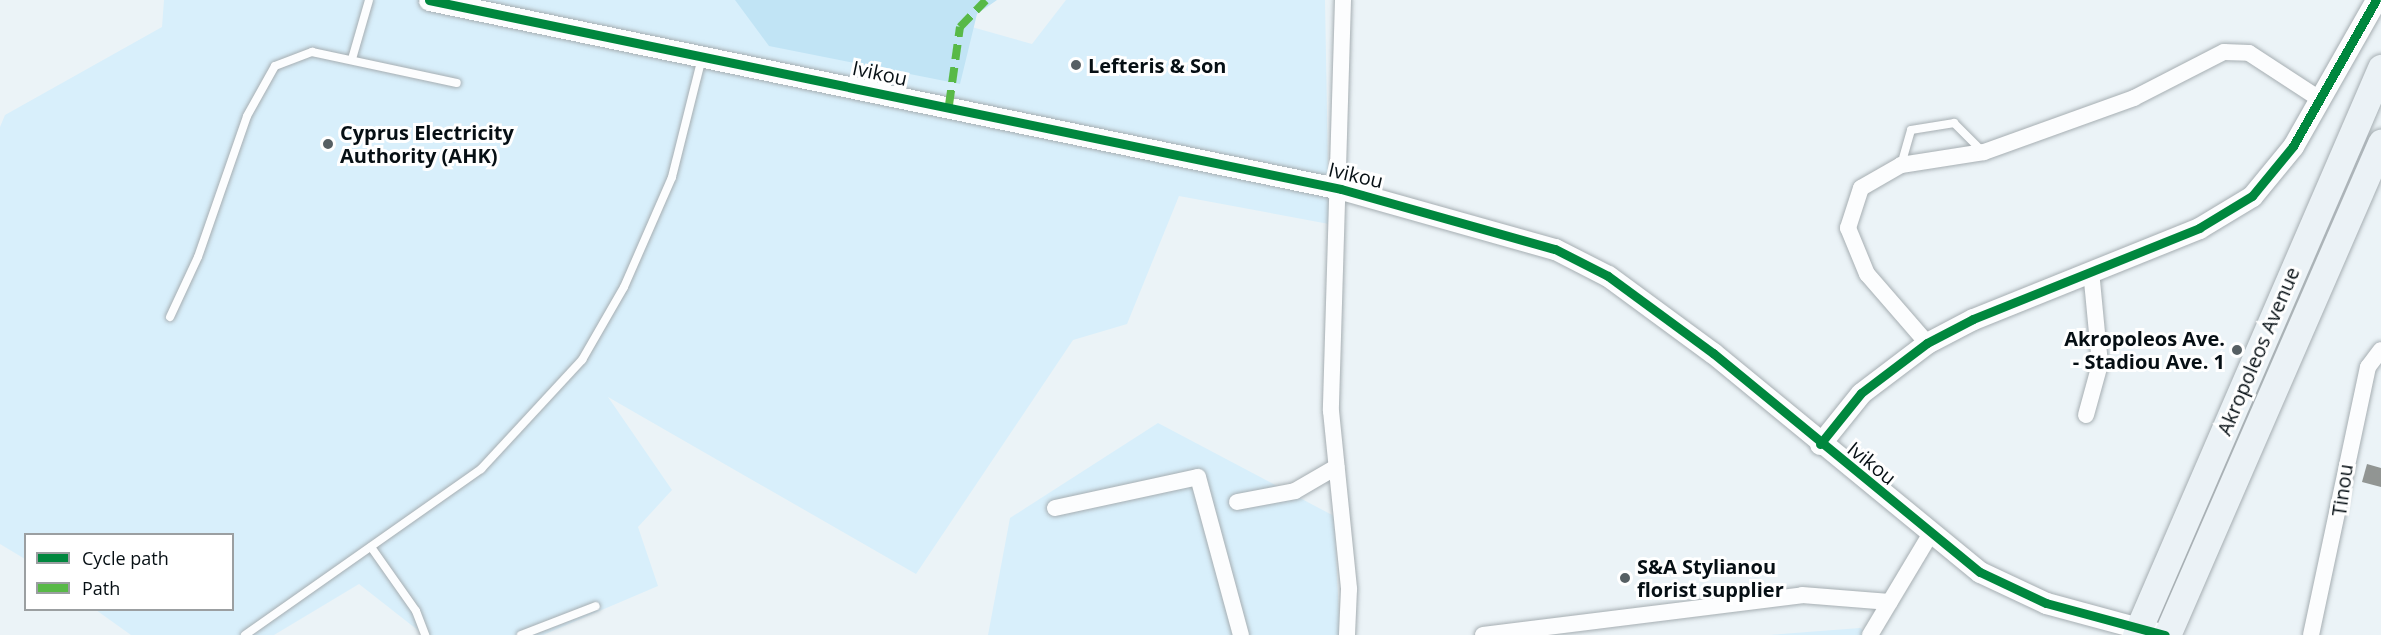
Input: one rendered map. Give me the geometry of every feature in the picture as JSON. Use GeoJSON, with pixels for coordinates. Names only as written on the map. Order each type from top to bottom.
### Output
{"type":"FeatureCollection","features":[{"type":"Feature","properties":{"kind":"highway","name":"Akropoleos Avenue"},"geometry":{"type":"LineString","coordinates":[[2137,632],[2381,68]]}},
{"type":"Feature","properties":{"kind":"highway","name":"Akropoleos Avenue"},"geometry":{"type":"LineString","coordinates":[[2166,635],[2381,143]]}},
{"type":"Feature","properties":{"kind":"street","name":"Ivikou"},"geometry":{"type":"LineString","coordinates":[[429,0],[1341,189],[1532,242],[1608,276],[1713,353],[1930,533],[2012,590],[2137,632],[2166,635]]}},
{"type":"Feature","properties":{"kind":"street"},"geometry":{"type":"LineString","coordinates":[[1343,0],[1341,189],[1331,411],[1349,589],[1347,635]]}},
{"type":"Feature","properties":{"kind":"street"},"geometry":{"type":"LineString","coordinates":[[1820,444],[1861,393],[1927,343],[2231,212],[2271,176],[2321,100],[2376,0]]}},
{"type":"Feature","properties":{"kind":"street"},"geometry":{"type":"LineString","coordinates":[[1927,343],[1867,274],[1848,228],[1861,188],[1900,165],[1984,152],[2134,98],[2237,50],[2321,100]]}},
{"type":"Feature","properties":{"kind":"street"},"geometry":{"type":"LineString","coordinates":[[2086,415],[2100,364],[2100,319],[2091,271]]}},
{"type":"Feature","properties":{"kind":"street","name":"Tinou"},"geometry":{"type":"LineString","coordinates":[[2311,635],[2368,367],[2381,350]]}},
{"type":"Feature","properties":{"kind":"street"},"geometry":{"type":"LineString","coordinates":[[1237,502],[1295,491],[1336,467]]}},
{"type":"Feature","properties":{"kind":"street"},"geometry":{"type":"LineString","coordinates":[[1055,508],[1198,477],[1240,635]]}},
{"type":"Feature","properties":{"kind":"street"},"geometry":{"type":"LineString","coordinates":[[1870,635],[1930,533]]}},
{"type":"Feature","properties":{"kind":"street"},"geometry":{"type":"LineString","coordinates":[[1483,635],[1802,595],[1890,602]]}},
{"type":"Feature","properties":{"kind":"lane"},"geometry":{"type":"LineString","coordinates":[[352,58],[369,0]]}},
{"type":"Feature","properties":{"kind":"lane"},"geometry":{"type":"LineString","coordinates":[[170,317],[198,257],[263,80],[283,59],[297,55],[352,58],[457,83]]}},
{"type":"Feature","properties":{"kind":"lane"},"geometry":{"type":"LineString","coordinates":[[245,635],[481,469],[582,360],[624,286],[672,177],[702,55]]}},
{"type":"Feature","properties":{"kind":"lane"},"geometry":{"type":"LineString","coordinates":[[1900,165],[1911,130],[1954,123],[1984,152]]}},
{"type":"Feature","properties":{"kind":"lane"},"geometry":{"type":"LineString","coordinates":[[370,547],[416,611],[425,635]]}},
{"type":"Feature","properties":{"kind":"lane"},"geometry":{"type":"LineString","coordinates":[[521,635],[596,606]]}},
{"type":"Feature","properties":{"kind":"shaded area"},"geometry":{"type":"Polygon","coordinates":[[[164,0],[876,0],[1032,44],[1066,0],[1325,0],[1329,224],[1179,196],[1127,324],[1073,340],[916,574],[608,397],[672,490],[638,527],[658,586],[543,635],[424,635],[359,584],[274,635],[131,635],[97,611],[234,611],[234,533],[24,533],[24,558],[0,544],[0,127],[5,115],[162,27],[164,0]]]}},
{"type":"Feature","properties":{"kind":"shaded area"},"geometry":{"type":"Polygon","coordinates":[[[735,0],[997,0],[977,14],[960,84],[769,46],[735,0]]]}},
{"type":"Feature","properties":{"kind":"shaded area"},"geometry":{"type":"Polygon","coordinates":[[[1158,423],[1334,516],[1340,635],[988,635],[1010,518],[1158,423]]]}},
{"type":"Feature","properties":{"kind":"shaded area"},"geometry":{"type":"Polygon","coordinates":[[[1860,628],[1869,635],[1769,635],[1860,628]]]}},
{"type":"Feature","properties":{"kind":"building"},"geometry":{"type":"Polygon","coordinates":[[[2367,464],[2381,468],[2381,487],[2362,482],[2367,464]]]}},
{"type":"Feature","properties":{"kind":"marked path"},"geometry":{"type":"LineString","coordinates":[[949,105],[960,27],[986,0]]}},
{"type":"Feature","properties":{"kind":"cycle path"},"geometry":{"type":"LineString","coordinates":[[429,0],[1341,189],[1555,249],[1608,276],[1713,353],[1980,572],[2046,603],[2165,635]]}},
{"type":"Feature","properties":{"kind":"cycle path"},"geometry":{"type":"LineString","coordinates":[[1820,444],[1861,393],[1927,343],[1973,319],[2199,228],[2252,196],[2293,146],[2376,0]]}},
{"type":"Feature","properties":{"kind":"place","name":"Lefteris & Son"},"geometry":{"type":"Point","coordinates":[1076,65]}},
{"type":"Feature","properties":{"kind":"place","name":"Cyprus Electricity Authority (AHK)"},"geometry":{"type":"Point","coordinates":[328,144]}},
{"type":"Feature","properties":{"kind":"place","name":"Akropoleos Ave. - Stadiou Ave. 1"},"geometry":{"type":"Point","coordinates":[2237,350]}},
{"type":"Feature","properties":{"kind":"place","name":"S&A Stylianou florist supplier"},"geometry":{"type":"Point","coordinates":[1625,578]}}]}
